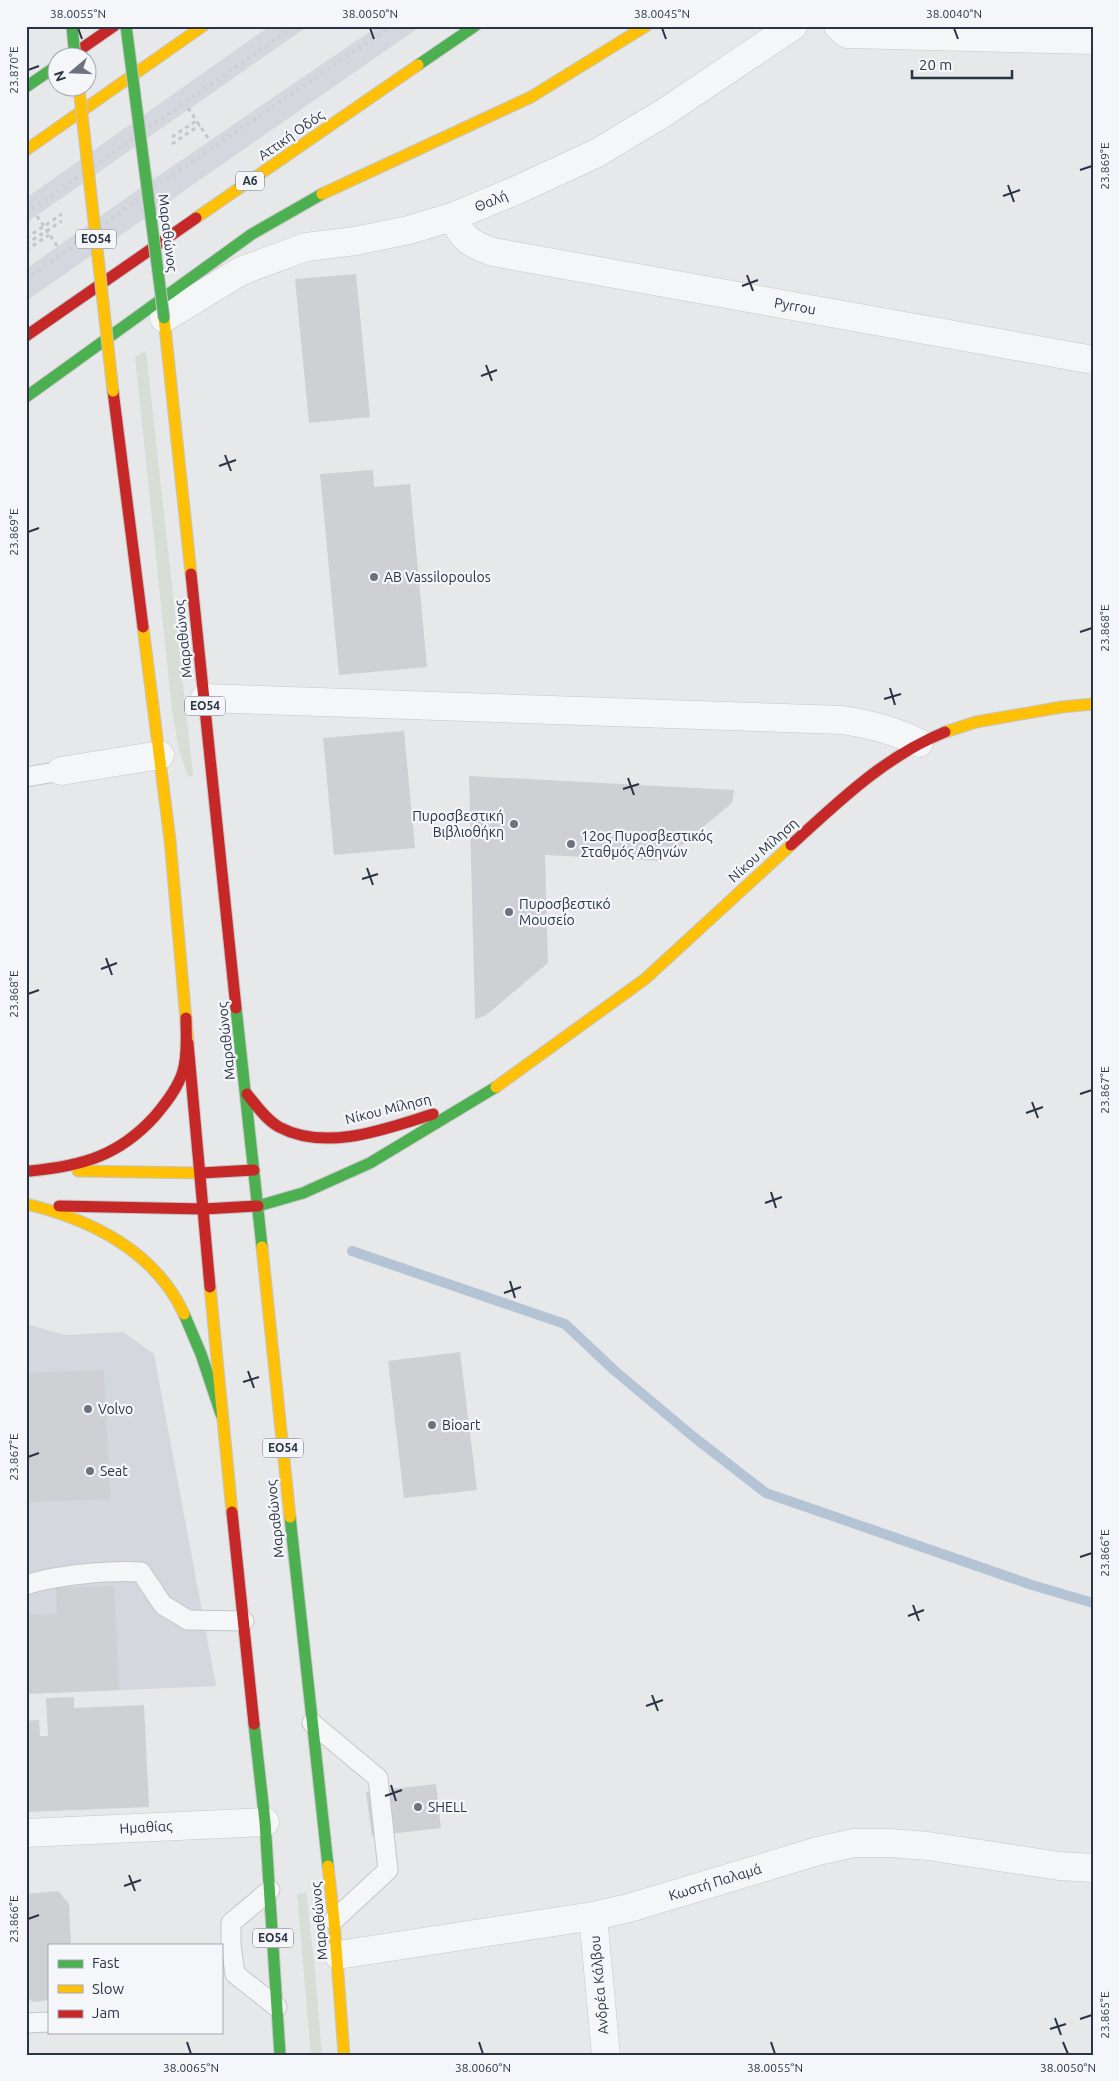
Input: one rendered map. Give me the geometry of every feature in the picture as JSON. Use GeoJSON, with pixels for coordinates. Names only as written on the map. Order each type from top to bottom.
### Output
{"type":"FeatureCollection","features":[{"type":"Feature","properties":{"kind":"main road"},"geometry":{"type":"LineString","coordinates":[[72,26],[74,48]]}},
{"type":"Feature","properties":{"kind":"main road"},"geometry":{"type":"LineString","coordinates":[[82,48],[114,26]]}},
{"type":"Feature","properties":{"kind":"main road","name":"Μαραθώνος"},"geometry":{"type":"LineString","coordinates":[[126,26],[164,318],[205,698],[338,1955],[344,2055]]}},
{"type":"Feature","properties":{"kind":"main road"},"geometry":{"type":"LineString","coordinates":[[26,150],[203,26]]}},
{"type":"Feature","properties":{"kind":"main road","name":"Αττική Οδός"},"geometry":{"type":"LineString","coordinates":[[26,336],[475,26]]}},
{"type":"Feature","properties":{"kind":"main road"},"geometry":{"type":"LineString","coordinates":[[26,397],[261,229],[312,199],[531,97],[646,26]]}},
{"type":"Feature","properties":{"kind":"main road"},"geometry":{"type":"LineString","coordinates":[[26,86],[48,72]]}},
{"type":"Feature","properties":{"kind":"main road","name":"ΕΟ54"},"geometry":{"type":"LineString","coordinates":[[79,98],[113,391],[170,840],[221,1414],[265,1822],[280,2055]]}},
{"type":"Feature","properties":{"kind":"main road","name":"Νίκου Μίληση"},"geometry":{"type":"LineString","coordinates":[[31,1205],[204,1210],[258,1206],[303,1193],[370,1164],[488,1092],[645,979],[873,772],[918,744],[958,727],[1044,709],[1093,704]]}},
{"type":"Feature","properties":{"kind":"main road"},"geometry":{"type":"LineString","coordinates":[[28,1171],[59,1169],[84,1164],[121,1147],[140,1134],[172,1096],[183,1071],[186,1018]]}},
{"type":"Feature","properties":{"kind":"main road","name":"Νίκου Μίληση"},"geometry":{"type":"LineString","coordinates":[[247,1094],[264,1114],[278,1126],[297,1134],[322,1138],[354,1135],[385,1128],[435,1114],[488,1092]]}},
{"type":"Feature","properties":{"kind":"main road"},"geometry":{"type":"LineString","coordinates":[[28,1171],[201,1173],[254,1170]]}},
{"type":"Feature","properties":{"kind":"main road"},"geometry":{"type":"LineString","coordinates":[[31,1205],[81,1220],[107,1233],[126,1244],[164,1282],[175,1295],[190,1328],[221,1414]]}},
{"type":"Feature","properties":{"kind":"street","name":"Θαλή"},"geometry":{"type":"LineString","coordinates":[[164,318],[241,271],[306,247],[355,241],[409,230],[452,217],[517,190],[597,153],[665,112],[793,26]]}},
{"type":"Feature","properties":{"kind":"street"},"geometry":{"type":"LineString","coordinates":[[838,26],[847,34],[1093,40]]}},
{"type":"Feature","properties":{"kind":"street","name":"Pyrrou"},"geometry":{"type":"LineString","coordinates":[[452,217],[458,230],[473,245],[493,252],[1093,360]]}},
{"type":"Feature","properties":{"kind":"street"},"geometry":{"type":"LineString","coordinates":[[205,698],[842,720],[885,728],[901,734],[918,744]]}},
{"type":"Feature","properties":{"kind":"street"},"geometry":{"type":"LineString","coordinates":[[61,771],[160,755]]}},
{"type":"Feature","properties":{"kind":"street","name":"Ημαθίας"},"geometry":{"type":"LineString","coordinates":[[26,1833],[265,1822]]}},
{"type":"Feature","properties":{"kind":"street","name":"Κωστή Παλαμά"},"geometry":{"type":"LineString","coordinates":[[338,1955],[593,1916],[630,1908],[818,1851],[854,1843],[928,1846],[1059,1866],[1093,1868]]}},
{"type":"Feature","properties":{"kind":"street","name":"Ανδρέα Κάλβου"},"geometry":{"type":"LineString","coordinates":[[593,1916],[606,2055]]}},
{"type":"Feature","properties":{"kind":"lane"},"geometry":{"type":"LineString","coordinates":[[26,777],[61,771]]}},
{"type":"Feature","properties":{"kind":"lane"},"geometry":{"type":"LineString","coordinates":[[26,1585],[41,1580],[124,1571],[141,1572],[163,1605],[188,1620],[244,1621]]}},
{"type":"Feature","properties":{"kind":"lane"},"geometry":{"type":"LineString","coordinates":[[312,1722],[378,1778],[388,1870],[334,1920]]}},
{"type":"Feature","properties":{"kind":"lane"},"geometry":{"type":"LineString","coordinates":[[270,1890],[232,1923],[226,1945],[235,1974],[277,2007]]}},
{"type":"Feature","properties":{"kind":"lane"},"geometry":{"type":"LineString","coordinates":[[26,2023],[48,2022]]}},
{"type":"Feature","properties":{"kind":"path"},"geometry":{"type":"LineString","coordinates":[[188,108],[210,141]]}},
{"type":"Feature","properties":{"kind":"path"},"geometry":{"type":"LineString","coordinates":[[26,250],[91,200]]}},
{"type":"Feature","properties":{"kind":"path"},"geometry":{"type":"LineString","coordinates":[[37,216],[58,247]]}},
{"type":"Feature","properties":{"kind":"path"},"geometry":{"type":"LineString","coordinates":[[26,238],[43,226]]}},
{"type":"Feature","properties":{"kind":"path"},"geometry":{"type":"LineString","coordinates":[[26,244],[48,233]]}},
{"type":"Feature","properties":{"kind":"shaded area"},"geometry":{"type":"Polygon","coordinates":[[[270,26],[308,26],[26,223],[26,198],[270,26]]]}},
{"type":"Feature","properties":{"kind":"shaded area"},"geometry":{"type":"Polygon","coordinates":[[[378,26],[421,26],[26,301],[26,269],[136,191],[378,26]]]}},
{"type":"Feature","properties":{"kind":"shaded area"},"geometry":{"type":"Polygon","coordinates":[[[146,351],[193,776],[188,777],[179,750],[172,710],[135,357],[146,351]]]}},
{"type":"Feature","properties":{"kind":"shaded area"},"geometry":{"type":"Polygon","coordinates":[[[26,1324],[65,1335],[123,1332],[154,1354],[216,1686],[26,1694],[26,1324]]]}},
{"type":"Feature","properties":{"kind":"shaded area"},"geometry":{"type":"Polygon","coordinates":[[[306,1893],[322,2055],[311,2055],[297,1894],[306,1893]]]}},
{"type":"Feature","properties":{"kind":"building"},"geometry":{"type":"Polygon","coordinates":[[[356,274],[370,417],[309,423],[295,279],[356,274]]]}},
{"type":"Feature","properties":{"kind":"building","name":"AB Vassilopoulos"},"geometry":{"type":"Polygon","coordinates":[[[373,470],[374,487],[410,484],[427,667],[339,675],[320,474],[373,470]]]}},
{"type":"Feature","properties":{"kind":"building"},"geometry":{"type":"Polygon","coordinates":[[[404,731],[415,848],[334,855],[323,738],[404,731]]]}},
{"type":"Feature","properties":{"kind":"building","name":"Πυροσβεστικό Μουσείο"},"geometry":{"type":"Polygon","coordinates":[[[469,776],[734,790],[732,803],[663,861],[545,855],[548,963],[485,1016],[475,1019],[469,776]]]}},
{"type":"Feature","properties":{"kind":"building","name":"Bioart"},"geometry":{"type":"Polygon","coordinates":[[[460,1352],[477,1490],[404,1498],[388,1361],[460,1352]]]}},
{"type":"Feature","properties":{"kind":"building"},"geometry":{"type":"Polygon","coordinates":[[[104,1370],[110,1499],[26,1502],[26,1373],[104,1370]]]}},
{"type":"Feature","properties":{"kind":"building"},"geometry":{"type":"Polygon","coordinates":[[[114,1586],[119,1690],[26,1694],[26,1615],[57,1614],[56,1588],[114,1586]]]}},
{"type":"Feature","properties":{"kind":"building"},"geometry":{"type":"Polygon","coordinates":[[[74,1697],[74,1708],[144,1705],[149,1807],[26,1812],[26,1721],[39,1720],[40,1736],[48,1736],[46,1698],[74,1697]]]}},
{"type":"Feature","properties":{"kind":"building"},"geometry":{"type":"Polygon","coordinates":[[[436,1784],[441,1828],[372,1836],[366,1792],[436,1784]]]}},
{"type":"Feature","properties":{"kind":"building"},"geometry":{"type":"Polygon","coordinates":[[[58,1891],[69,1904],[71,1944],[48,1944],[48,2000],[33,2002],[26,1996],[26,1894],[58,1891]]]}},
{"type":"Feature","properties":{"kind":"waterway"},"geometry":{"type":"LineString","coordinates":[[352,1251],[565,1324],[615,1371],[695,1438],[766,1493],[1032,1585],[1093,1603]]}},
{"type":"Feature","properties":{"kind":"railway"},"geometry":{"type":"LineString","coordinates":[[26,213],[294,26]]}},
{"type":"Feature","properties":{"kind":"railway"},"geometry":{"type":"LineString","coordinates":[[26,279],[141,197],[391,26]]}},
{"type":"Feature","properties":{"kind":"traffic: fast"},"geometry":{"type":"LineString","coordinates":[[72,26],[74,48]]}},
{"type":"Feature","properties":{"kind":"traffic: fast"},"geometry":{"type":"LineString","coordinates":[[126,26],[164,318]]}},
{"type":"Feature","properties":{"kind":"traffic: fast"},"geometry":{"type":"LineString","coordinates":[[418,65],[475,26]]}},
{"type":"Feature","properties":{"kind":"traffic: fast"},"geometry":{"type":"LineString","coordinates":[[26,87],[48,72]]}},
{"type":"Feature","properties":{"kind":"traffic: fast"},"geometry":{"type":"LineString","coordinates":[[26,397],[252,234],[322,194]]}},
{"type":"Feature","properties":{"kind":"traffic: fast"},"geometry":{"type":"LineString","coordinates":[[236,1008],[262,1247]]}},
{"type":"Feature","properties":{"kind":"traffic: fast"},"geometry":{"type":"LineString","coordinates":[[258,1206],[303,1193],[370,1163],[496,1087]]}},
{"type":"Feature","properties":{"kind":"traffic: fast"},"geometry":{"type":"LineString","coordinates":[[184,1314],[201,1354],[221,1414]]}},
{"type":"Feature","properties":{"kind":"traffic: fast"},"geometry":{"type":"LineString","coordinates":[[290,1517],[328,1866]]}},
{"type":"Feature","properties":{"kind":"traffic: fast"},"geometry":{"type":"LineString","coordinates":[[254,1724],[265,1822],[280,2055]]}},
{"type":"Feature","properties":{"kind":"traffic: slow"},"geometry":{"type":"LineString","coordinates":[[26,150],[203,26]]}},
{"type":"Feature","properties":{"kind":"traffic: slow"},"geometry":{"type":"LineString","coordinates":[[322,194],[531,97],[646,26]]}},
{"type":"Feature","properties":{"kind":"traffic: slow"},"geometry":{"type":"LineString","coordinates":[[196,218],[418,65]]}},
{"type":"Feature","properties":{"kind":"traffic: slow"},"geometry":{"type":"LineString","coordinates":[[80,98],[113,391]]}},
{"type":"Feature","properties":{"kind":"traffic: slow"},"geometry":{"type":"LineString","coordinates":[[164,318],[191,574]]}},
{"type":"Feature","properties":{"kind":"traffic: slow"},"geometry":{"type":"LineString","coordinates":[[143,627],[170,840],[188,1043]]}},
{"type":"Feature","properties":{"kind":"traffic: slow"},"geometry":{"type":"LineString","coordinates":[[945,732],[976,722],[1062,707],[1093,704]]}},
{"type":"Feature","properties":{"kind":"traffic: slow"},"geometry":{"type":"LineString","coordinates":[[496,1087],[645,979],[791,845]]}},
{"type":"Feature","properties":{"kind":"traffic: slow"},"geometry":{"type":"LineString","coordinates":[[78,1171],[201,1173]]}},
{"type":"Feature","properties":{"kind":"traffic: slow"},"geometry":{"type":"LineString","coordinates":[[26,1204],[74,1219],[118,1241],[138,1255],[156,1272],[172,1292],[184,1314]]}},
{"type":"Feature","properties":{"kind":"traffic: slow"},"geometry":{"type":"LineString","coordinates":[[262,1247],[290,1517]]}},
{"type":"Feature","properties":{"kind":"traffic: slow"},"geometry":{"type":"LineString","coordinates":[[210,1287],[232,1512]]}},
{"type":"Feature","properties":{"kind":"traffic: slow"},"geometry":{"type":"LineString","coordinates":[[328,1866],[344,2055]]}},
{"type":"Feature","properties":{"kind":"traffic: jam"},"geometry":{"type":"LineString","coordinates":[[82,48],[114,26]]}},
{"type":"Feature","properties":{"kind":"traffic: jam"},"geometry":{"type":"LineString","coordinates":[[26,336],[196,218]]}},
{"type":"Feature","properties":{"kind":"traffic: jam"},"geometry":{"type":"LineString","coordinates":[[113,391],[143,627]]}},
{"type":"Feature","properties":{"kind":"traffic: jam"},"geometry":{"type":"LineString","coordinates":[[191,574],[236,1008]]}},
{"type":"Feature","properties":{"kind":"traffic: jam"},"geometry":{"type":"LineString","coordinates":[[791,845],[863,781],[882,767],[923,742],[945,732]]}},
{"type":"Feature","properties":{"kind":"traffic: jam"},"geometry":{"type":"LineString","coordinates":[[30,1171],[66,1166],[98,1157],[128,1141],[141,1130],[167,1101],[181,1077],[186,1058],[186,1018]]}},
{"type":"Feature","properties":{"kind":"traffic: jam"},"geometry":{"type":"LineString","coordinates":[[188,1043],[210,1287]]}},
{"type":"Feature","properties":{"kind":"traffic: jam"},"geometry":{"type":"LineString","coordinates":[[247,1094],[274,1124],[297,1134],[316,1138],[356,1136],[433,1114]]}},
{"type":"Feature","properties":{"kind":"traffic: jam"},"geometry":{"type":"LineString","coordinates":[[201,1173],[254,1170]]}},
{"type":"Feature","properties":{"kind":"traffic: jam"},"geometry":{"type":"LineString","coordinates":[[59,1206],[204,1209]]}},
{"type":"Feature","properties":{"kind":"traffic: jam"},"geometry":{"type":"LineString","coordinates":[[204,1209],[258,1206]]}},
{"type":"Feature","properties":{"kind":"traffic: jam"},"geometry":{"type":"LineString","coordinates":[[232,1512],[254,1724]]}},
{"type":"Feature","properties":{"kind":"place","name":"AB Vassilopoulos"},"geometry":{"type":"Point","coordinates":[374,577]}},
{"type":"Feature","properties":{"kind":"place","name":"Πυροσβεστική Βιβλιοθήκη"},"geometry":{"type":"Point","coordinates":[514,824]}},
{"type":"Feature","properties":{"kind":"place","name":"12ος Πυροσβεστικός Σταθμός Αθηνών"},"geometry":{"type":"Point","coordinates":[571,844]}},
{"type":"Feature","properties":{"kind":"place","name":"Πυροσβεστικό Μουσείο"},"geometry":{"type":"Point","coordinates":[509,912]}},
{"type":"Feature","properties":{"kind":"place","name":"Volvo"},"geometry":{"type":"Point","coordinates":[88,1409]}},
{"type":"Feature","properties":{"kind":"place","name":"Bioart"},"geometry":{"type":"Point","coordinates":[432,1425]}},
{"type":"Feature","properties":{"kind":"place","name":"Seat"},"geometry":{"type":"Point","coordinates":[90,1471]}},
{"type":"Feature","properties":{"kind":"place","name":"SHELL"},"geometry":{"type":"Point","coordinates":[418,1807]}}]}
